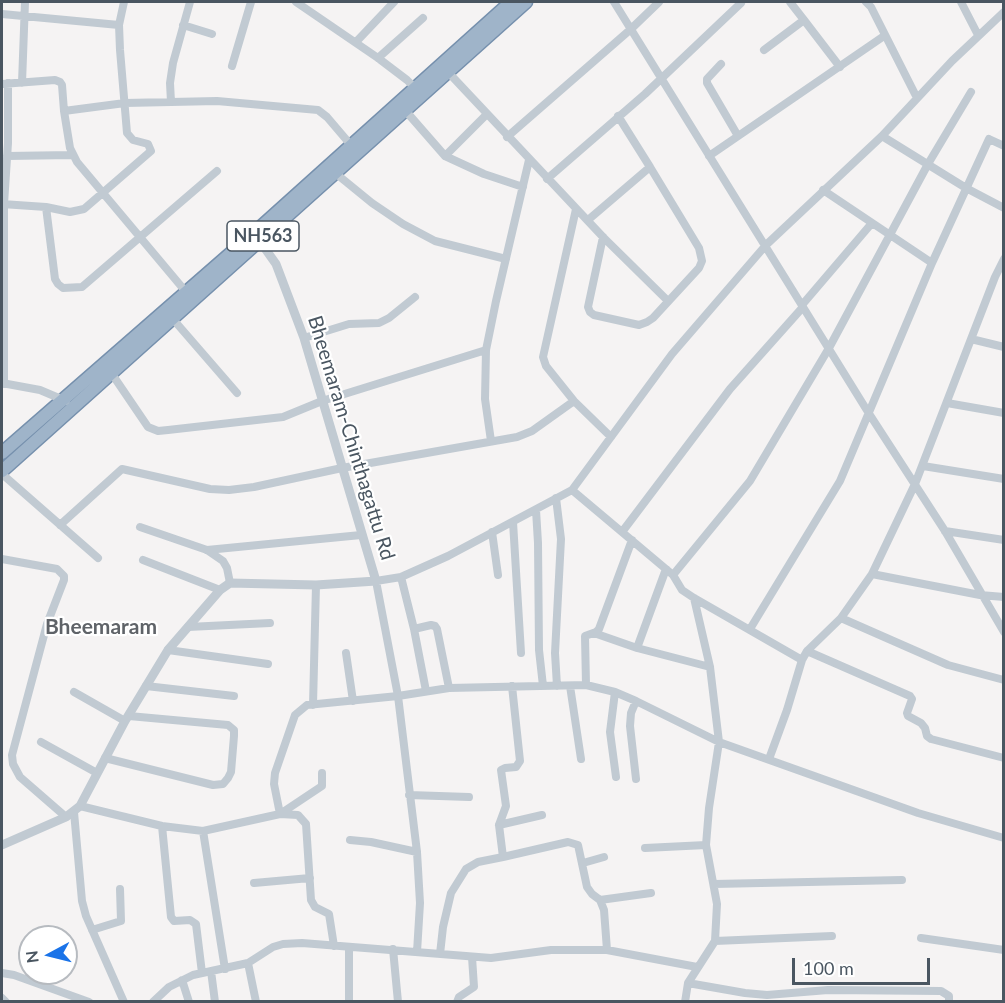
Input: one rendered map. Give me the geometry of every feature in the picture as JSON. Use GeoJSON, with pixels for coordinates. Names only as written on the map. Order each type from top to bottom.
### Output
{"type":"FeatureCollection","features":[{"type":"Feature","properties":{"kind":"highway","name":"NH563"},"geometry":{"type":"LineString","coordinates":[[2,472],[404,109],[418,91],[511,2]]}},
{"type":"Feature","properties":{"kind":"highway","name":"NH563"},"geometry":{"type":"LineString","coordinates":[[2,453],[350,144],[447,71],[526,2]]}},
{"type":"Feature","properties":{"kind":"street"},"geometry":{"type":"LineString","coordinates":[[22,83],[25,2]]}},
{"type":"Feature","properties":{"kind":"street"},"geometry":{"type":"LineString","coordinates":[[3,204],[78,211],[151,151],[148,144],[133,140],[127,133],[119,25],[124,2]]}},
{"type":"Feature","properties":{"kind":"street"},"geometry":{"type":"LineString","coordinates":[[171,102],[170,83],[173,63],[190,2]]}},
{"type":"Feature","properties":{"kind":"street"},"geometry":{"type":"LineString","coordinates":[[232,66],[251,2]]}},
{"type":"Feature","properties":{"kind":"street"},"geometry":{"type":"LineString","coordinates":[[296,2],[307,4],[418,91]]}},
{"type":"Feature","properties":{"kind":"street"},"geometry":{"type":"LineString","coordinates":[[356,42],[394,2]]}},
{"type":"Feature","properties":{"kind":"street"},"geometry":{"type":"LineString","coordinates":[[614,2],[662,76],[868,412],[945,531],[980,595],[1004,632]]}},
{"type":"Feature","properties":{"kind":"street"},"geometry":{"type":"LineString","coordinates":[[507,137],[659,2]]}},
{"type":"Feature","properties":{"kind":"street"},"geometry":{"type":"LineString","coordinates":[[790,2],[840,67]]}},
{"type":"Feature","properties":{"kind":"street"},"geometry":{"type":"LineString","coordinates":[[866,2],[917,98]]}},
{"type":"Feature","properties":{"kind":"street"},"geometry":{"type":"LineString","coordinates":[[961,2],[978,35]]}},
{"type":"Feature","properties":{"kind":"street"},"geometry":{"type":"LineString","coordinates":[[547,179],[645,94],[741,3]]}},
{"type":"Feature","properties":{"kind":"street"},"geometry":{"type":"LineString","coordinates":[[417,952],[420,903],[417,852],[398,696],[376,581],[401,577],[448,556],[572,490],[672,354],[766,244],[882,136],[978,35],[1004,12]]}},
{"type":"Feature","properties":{"kind":"street"},"geometry":{"type":"LineString","coordinates":[[2,14],[119,25]]}},
{"type":"Feature","properties":{"kind":"street"},"geometry":{"type":"LineString","coordinates":[[378,58],[423,18]]}},
{"type":"Feature","properties":{"kind":"street"},"geometry":{"type":"LineString","coordinates":[[764,51],[804,20]]}},
{"type":"Feature","properties":{"kind":"street"},"geometry":{"type":"LineString","coordinates":[[183,25],[212,34]]}},
{"type":"Feature","properties":{"kind":"street"},"geometry":{"type":"LineString","coordinates":[[709,156],[884,36]]}},
{"type":"Feature","properties":{"kind":"street"},"geometry":{"type":"LineString","coordinates":[[721,64],[706,83],[738,136]]}},
{"type":"Feature","properties":{"kind":"street"},"geometry":{"type":"LineString","coordinates":[[447,71],[547,179],[668,301]]}},
{"type":"Feature","properties":{"kind":"street"},"geometry":{"type":"LineString","coordinates":[[75,406],[40,390],[3,383],[3,204],[7,156],[5,83],[55,80],[60,82],[72,155],[186,292]]}},
{"type":"Feature","properties":{"kind":"street"},"geometry":{"type":"LineString","coordinates":[[673,575],[750,481],[830,348],[928,164],[971,92]]}},
{"type":"Feature","properties":{"kind":"street"},"geometry":{"type":"LineString","coordinates":[[64,111],[125,103],[217,101],[318,110],[350,144]]}},
{"type":"Feature","properties":{"kind":"street"},"geometry":{"type":"LineString","coordinates":[[404,109],[445,156],[484,174],[523,187]]}},
{"type":"Feature","properties":{"kind":"street"},"geometry":{"type":"LineString","coordinates":[[445,156],[487,114]]}},
{"type":"Feature","properties":{"kind":"street"},"geometry":{"type":"LineString","coordinates":[[603,237],[588,307],[594,315],[639,324],[653,318],[699,268],[702,255],[699,248],[618,116]]}},
{"type":"Feature","properties":{"kind":"street"},"geometry":{"type":"LineString","coordinates":[[882,136],[966,188],[1004,208]]}},
{"type":"Feature","properties":{"kind":"street"},"geometry":{"type":"LineString","coordinates":[[750,629],[840,481],[932,263],[989,139],[1004,146]]}},
{"type":"Feature","properties":{"kind":"street"},"geometry":{"type":"LineString","coordinates":[[7,156],[72,155]]}},
{"type":"Feature","properties":{"kind":"street"},"geometry":{"type":"LineString","coordinates":[[491,441],[485,399],[486,350],[529,160]]}},
{"type":"Feature","properties":{"kind":"street"},"geometry":{"type":"LineString","coordinates":[[588,220],[650,167]]}},
{"type":"Feature","properties":{"kind":"street"},"geometry":{"type":"LineString","coordinates":[[46,207],[55,279],[63,288],[82,287],[217,171]]}},
{"type":"Feature","properties":{"kind":"street"},"geometry":{"type":"LineString","coordinates":[[334,172],[372,203],[403,224],[435,241],[506,259]]}},
{"type":"Feature","properties":{"kind":"street"},"geometry":{"type":"LineString","coordinates":[[823,190],[932,263]]}},
{"type":"Feature","properties":{"kind":"street"},"geometry":{"type":"LineString","coordinates":[[576,209],[543,357],[546,366],[574,401],[611,437]]}},
{"type":"Feature","properties":{"kind":"street"},"geometry":{"type":"LineString","coordinates":[[622,532],[729,389],[872,222]]}},
{"type":"Feature","properties":{"kind":"street","name":"Bheemaram-Chinthagattu Rd"},"geometry":{"type":"LineString","coordinates":[[230,583],[316,585],[376,581],[304,338],[276,264],[259,240]]}},
{"type":"Feature","properties":{"kind":"street"},"geometry":{"type":"LineString","coordinates":[[769,759],[802,660],[807,651],[841,618],[872,574],[915,484],[971,339],[999,278],[1004,260]]}},
{"type":"Feature","properties":{"kind":"street"},"geometry":{"type":"LineString","coordinates":[[304,338],[349,324],[379,323],[389,318],[415,297]]}},
{"type":"Feature","properties":{"kind":"street"},"geometry":{"type":"LineString","coordinates":[[172,318],[237,393]]}},
{"type":"Feature","properties":{"kind":"street"},"geometry":{"type":"LineString","coordinates":[[971,339],[1004,347]]}},
{"type":"Feature","properties":{"kind":"street"},"geometry":{"type":"LineString","coordinates":[[111,374],[148,427],[158,431],[283,417],[322,401],[486,350]]}},
{"type":"Feature","properties":{"kind":"street"},"geometry":{"type":"LineString","coordinates":[[60,525],[122,469],[210,489],[229,490],[255,487],[342,468],[517,436],[532,431],[574,401]]}},
{"type":"Feature","properties":{"kind":"street"},"geometry":{"type":"LineString","coordinates":[[947,403],[1004,413]]}},
{"type":"Feature","properties":{"kind":"street"},"geometry":{"type":"LineString","coordinates":[[923,466],[1004,479]]}},
{"type":"Feature","properties":{"kind":"street"},"geometry":{"type":"LineString","coordinates":[[2,472],[98,558]]}},
{"type":"Feature","properties":{"kind":"street"},"geometry":{"type":"LineString","coordinates":[[572,490],[673,575],[682,590],[802,660]]}},
{"type":"Feature","properties":{"kind":"street"},"geometry":{"type":"LineString","coordinates":[[556,498],[561,539],[555,653],[557,686]]}},
{"type":"Feature","properties":{"kind":"street"},"geometry":{"type":"LineString","coordinates":[[536,510],[539,650],[543,686]]}},
{"type":"Feature","properties":{"kind":"street"},"geometry":{"type":"LineString","coordinates":[[513,522],[521,653]]}},
{"type":"Feature","properties":{"kind":"street"},"geometry":{"type":"LineString","coordinates":[[2,845],[73,812],[168,650],[220,590],[230,583],[223,561],[207,550],[140,527]]}},
{"type":"Feature","properties":{"kind":"street"},"geometry":{"type":"LineString","coordinates":[[945,531],[1004,540]]}},
{"type":"Feature","properties":{"kind":"street"},"geometry":{"type":"LineString","coordinates":[[492,532],[498,575]]}},
{"type":"Feature","properties":{"kind":"street"},"geometry":{"type":"LineString","coordinates":[[207,550],[361,535]]}},
{"type":"Feature","properties":{"kind":"street"},"geometry":{"type":"LineString","coordinates":[[586,685],[585,636],[594,633],[599,628],[632,540]]}},
{"type":"Feature","properties":{"kind":"street"},"geometry":{"type":"LineString","coordinates":[[2,559],[57,569],[64,576],[47,624],[12,755],[13,764],[20,777],[73,812],[162,826],[203,831],[280,814],[298,815],[304,819],[307,829],[311,900],[315,907],[329,914],[334,946]]}},
{"type":"Feature","properties":{"kind":"street"},"geometry":{"type":"LineString","coordinates":[[143,560],[220,590]]}},
{"type":"Feature","properties":{"kind":"street"},"geometry":{"type":"LineString","coordinates":[[637,648],[666,569]]}},
{"type":"Feature","properties":{"kind":"street"},"geometry":{"type":"LineString","coordinates":[[872,574],[980,595],[1004,597]]}},
{"type":"Feature","properties":{"kind":"street"},"geometry":{"type":"LineString","coordinates":[[401,577],[426,691]]}},
{"type":"Feature","properties":{"kind":"street"},"geometry":{"type":"LineString","coordinates":[[313,705],[316,585]]}},
{"type":"Feature","properties":{"kind":"street"},"geometry":{"type":"LineString","coordinates":[[685,1002],[688,983],[715,941],[717,904],[706,845],[719,742],[710,667],[693,598]]}},
{"type":"Feature","properties":{"kind":"street"},"geometry":{"type":"LineString","coordinates":[[841,618],[948,665],[1004,680]]}},
{"type":"Feature","properties":{"kind":"street"},"geometry":{"type":"LineString","coordinates":[[188,627],[270,623]]}},
{"type":"Feature","properties":{"kind":"street"},"geometry":{"type":"LineString","coordinates":[[414,629],[431,625],[437,629],[449,687]]}},
{"type":"Feature","properties":{"kind":"street"},"geometry":{"type":"LineString","coordinates":[[594,633],[637,648],[710,667]]}},
{"type":"Feature","properties":{"kind":"street"},"geometry":{"type":"LineString","coordinates":[[168,650],[268,664]]}},
{"type":"Feature","properties":{"kind":"street"},"geometry":{"type":"LineString","coordinates":[[807,651],[910,696],[912,699],[908,716],[921,723],[931,739],[1004,758]]}},
{"type":"Feature","properties":{"kind":"street"},"geometry":{"type":"LineString","coordinates":[[346,653],[353,701]]}},
{"type":"Feature","properties":{"kind":"street"},"geometry":{"type":"LineString","coordinates":[[280,814],[274,784],[280,757],[295,715],[300,709],[313,705],[398,696],[449,687],[586,685],[615,692],[719,742],[918,813],[1004,838]]}},
{"type":"Feature","properties":{"kind":"street"},"geometry":{"type":"LineString","coordinates":[[146,686],[234,696]]}},
{"type":"Feature","properties":{"kind":"street"},"geometry":{"type":"LineString","coordinates":[[504,857],[499,825],[506,806],[501,770],[516,767],[520,761],[512,686]]}},
{"type":"Feature","properties":{"kind":"street"},"geometry":{"type":"LineString","coordinates":[[570,686],[581,759]]}},
{"type":"Feature","properties":{"kind":"street"},"geometry":{"type":"LineString","coordinates":[[74,692],[127,718],[228,725],[234,730],[231,772],[223,784],[213,785],[105,758]]}},
{"type":"Feature","properties":{"kind":"street"},"geometry":{"type":"LineString","coordinates":[[615,692],[610,732],[616,777]]}},
{"type":"Feature","properties":{"kind":"street"},"geometry":{"type":"LineString","coordinates":[[636,701],[631,713],[630,726],[636,779]]}},
{"type":"Feature","properties":{"kind":"street"},"geometry":{"type":"LineString","coordinates":[[41,742],[97,773]]}},
{"type":"Feature","properties":{"kind":"street"},"geometry":{"type":"LineString","coordinates":[[280,814],[322,786],[322,773]]}},
{"type":"Feature","properties":{"kind":"street"},"geometry":{"type":"LineString","coordinates":[[409,795],[469,797]]}},
{"type":"Feature","properties":{"kind":"street"},"geometry":{"type":"LineString","coordinates":[[73,812],[82,901],[92,930],[124,1002]]}},
{"type":"Feature","properties":{"kind":"street"},"geometry":{"type":"LineString","coordinates":[[499,825],[542,815]]}},
{"type":"Feature","properties":{"kind":"street"},"geometry":{"type":"LineString","coordinates":[[162,826],[171,917],[174,921],[190,920],[196,924],[215,1002]]}},
{"type":"Feature","properties":{"kind":"street"},"geometry":{"type":"LineString","coordinates":[[203,831],[225,969]]}},
{"type":"Feature","properties":{"kind":"street"},"geometry":{"type":"LineString","coordinates":[[350,840],[417,852]]}},
{"type":"Feature","properties":{"kind":"street"},"geometry":{"type":"LineString","coordinates":[[440,954],[451,893],[457,881],[471,865],[573,843],[578,845],[587,887],[600,900],[604,910],[607,950]]}},
{"type":"Feature","properties":{"kind":"street"},"geometry":{"type":"LineString","coordinates":[[645,848],[706,845]]}},
{"type":"Feature","properties":{"kind":"street"},"geometry":{"type":"LineString","coordinates":[[583,863],[604,857]]}},
{"type":"Feature","properties":{"kind":"street"},"geometry":{"type":"LineString","coordinates":[[254,883],[310,878]]}},
{"type":"Feature","properties":{"kind":"street"},"geometry":{"type":"LineString","coordinates":[[714,884],[902,880]]}},
{"type":"Feature","properties":{"kind":"street"},"geometry":{"type":"LineString","coordinates":[[92,930],[122,921],[120,889]]}},
{"type":"Feature","properties":{"kind":"street"},"geometry":{"type":"LineString","coordinates":[[600,900],[651,893]]}},
{"type":"Feature","properties":{"kind":"street"},"geometry":{"type":"LineString","coordinates":[[715,941],[832,936]]}},
{"type":"Feature","properties":{"kind":"street"},"geometry":{"type":"LineString","coordinates":[[921,938],[1004,950]]}},
{"type":"Feature","properties":{"kind":"street"},"geometry":{"type":"LineString","coordinates":[[153,1002],[169,987],[193,975],[248,963],[273,947],[283,944],[302,943],[393,949],[472,957],[500,957],[551,950],[607,950],[697,968]]}},
{"type":"Feature","properties":{"kind":"street"},"geometry":{"type":"LineString","coordinates":[[349,947],[349,1002]]}},
{"type":"Feature","properties":{"kind":"street"},"geometry":{"type":"LineString","coordinates":[[393,949],[398,1002]]}},
{"type":"Feature","properties":{"kind":"street"},"geometry":{"type":"LineString","coordinates":[[457,1002],[459,997],[474,987],[472,957]]}},
{"type":"Feature","properties":{"kind":"street"},"geometry":{"type":"LineString","coordinates":[[248,963],[256,1002]]}},
{"type":"Feature","properties":{"kind":"street"},"geometry":{"type":"LineString","coordinates":[[2,973],[14,975],[89,1002]]}},
{"type":"Feature","properties":{"kind":"street"},"geometry":{"type":"LineString","coordinates":[[182,980],[189,1002]]}},
{"type":"Feature","properties":{"kind":"street"},"geometry":{"type":"LineString","coordinates":[[688,983],[767,995],[828,990],[941,991],[948,996],[949,1002]]}},
{"type":"Feature","properties":{"kind":"street"},"geometry":{"type":"LineString","coordinates":[[2,998],[6,1002]]}},
{"type":"Feature","properties":{"kind":"district","name":"Bheemaram"},"geometry":{"type":"Point","coordinates":[101,627]}}]}
